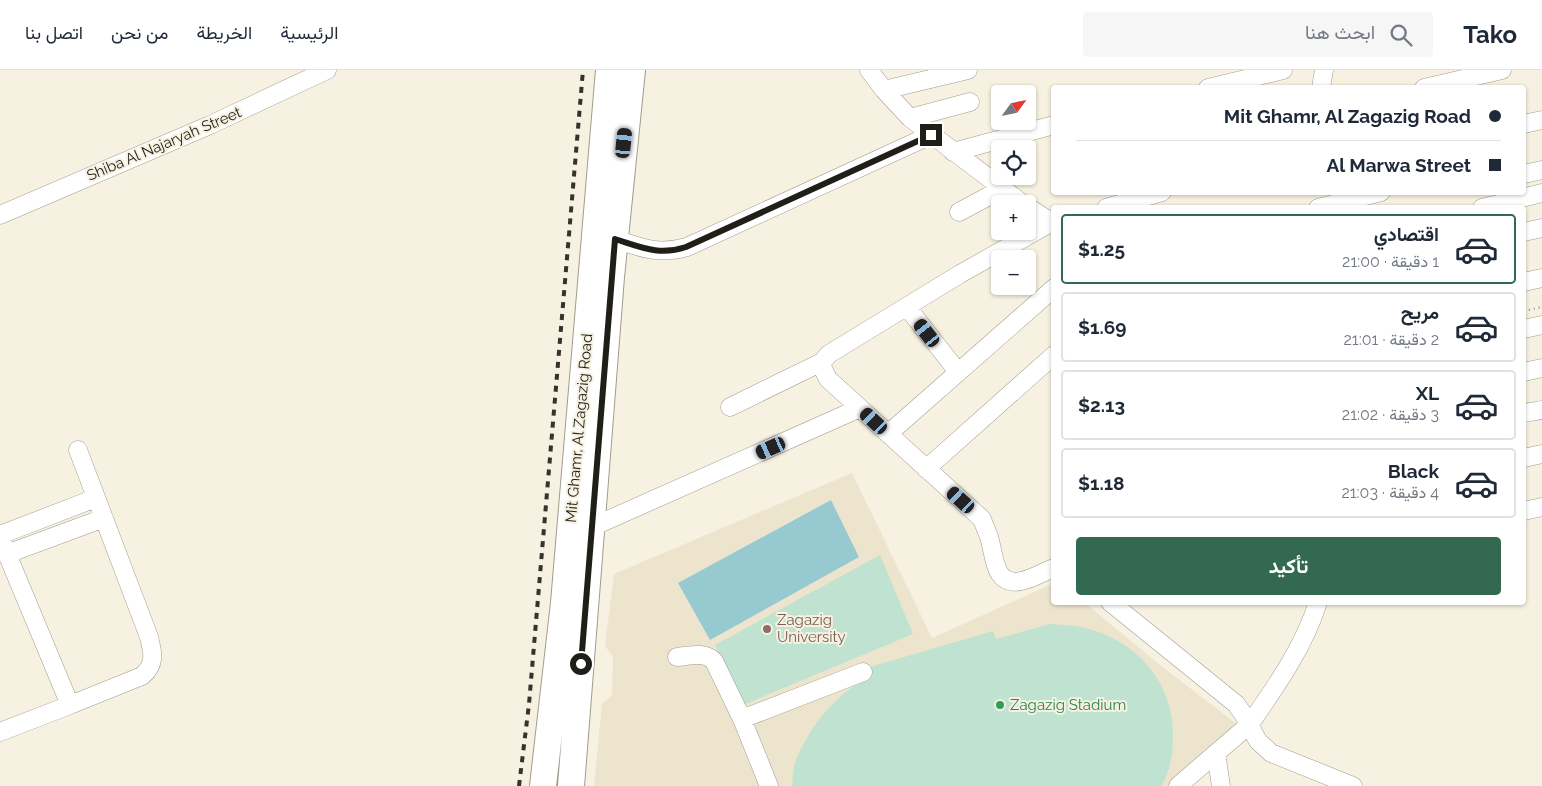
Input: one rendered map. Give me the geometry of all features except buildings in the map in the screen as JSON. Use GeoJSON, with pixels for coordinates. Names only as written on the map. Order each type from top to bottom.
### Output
{"type":"FeatureCollection","features":[{"type":"Feature","properties":{"kind":"highway","name":"Mit Ghamr, Al Zagazig Road"},"geometry":{"type":"LineString","coordinates":[[543,786],[564,603],[608,70]]}},
{"type":"Feature","properties":{"kind":"highway","name":"Mit Ghamr, Al Zagazig Road"},"geometry":{"type":"LineString","coordinates":[[571,786],[615,239],[632,70]]}},
{"type":"Feature","properties":{"kind":"street","name":"Shiba Al Najaryah Street"},"geometry":{"type":"LineString","coordinates":[[0,215],[210,125],[292,78],[327,70]]}},
{"type":"Feature","properties":{"kind":"street"},"geometry":{"type":"LineString","coordinates":[[869,70],[884,90],[910,118],[1010,195]]}},
{"type":"Feature","properties":{"kind":"street"},"geometry":{"type":"LineString","coordinates":[[884,90],[968,70]]}},
{"type":"Feature","properties":{"kind":"street"},"geometry":{"type":"LineString","coordinates":[[1220,85],[1283,70]]}},
{"type":"Feature","properties":{"kind":"street"},"geometry":{"type":"LineString","coordinates":[[1322,85],[1324,70]]}},
{"type":"Feature","properties":{"kind":"street"},"geometry":{"type":"LineString","coordinates":[[1437,85],[1502,70]]}},
{"type":"Feature","properties":{"kind":"street"},"geometry":{"type":"LineString","coordinates":[[910,118],[970,102]]}},
{"type":"Feature","properties":{"kind":"street"},"geometry":{"type":"LineString","coordinates":[[1526,124],[1542,120]]}},
{"type":"Feature","properties":{"kind":"street"},"geometry":{"type":"LineString","coordinates":[[953,152],[1051,126]]}},
{"type":"Feature","properties":{"kind":"street"},"geometry":{"type":"LineString","coordinates":[[615,239],[652,251],[670,251],[686,247],[931,135]]}},
{"type":"Feature","properties":{"kind":"street"},"geometry":{"type":"LineString","coordinates":[[1526,174],[1542,170]]}},
{"type":"Feature","properties":{"kind":"street"},"geometry":{"type":"LineString","coordinates":[[959,212],[1002,189]]}},
{"type":"Feature","properties":{"kind":"street"},"geometry":{"type":"LineString","coordinates":[[1494,205],[1542,193]]}},
{"type":"Feature","properties":{"kind":"street"},"geometry":{"type":"LineString","coordinates":[[1116,205],[1152,195]]}},
{"type":"Feature","properties":{"kind":"street"},"geometry":{"type":"LineString","coordinates":[[1322,203],[1364,195]]}},
{"type":"Feature","properties":{"kind":"street"},"geometry":{"type":"LineString","coordinates":[[1036,212],[1051,222]]}},
{"type":"Feature","properties":{"kind":"street"},"geometry":{"type":"LineString","coordinates":[[730,407],[822,362],[829,354],[960,274],[1051,224]]}},
{"type":"Feature","properties":{"kind":"street"},"geometry":{"type":"LineString","coordinates":[[1526,232],[1542,228]]}},
{"type":"Feature","properties":{"kind":"street"},"geometry":{"type":"LineString","coordinates":[[1526,282],[1542,278]]}},
{"type":"Feature","properties":{"kind":"street"},"geometry":{"type":"LineString","coordinates":[[888,434],[1051,291]]}},
{"type":"Feature","properties":{"kind":"street"},"geometry":{"type":"LineString","coordinates":[[907,307],[958,372]]}},
{"type":"Feature","properties":{"kind":"street"},"geometry":{"type":"LineString","coordinates":[[1526,329],[1542,325]]}},
{"type":"Feature","properties":{"kind":"street"},"geometry":{"type":"LineString","coordinates":[[926,469],[1051,358]]}},
{"type":"Feature","properties":{"kind":"street"},"geometry":{"type":"LineString","coordinates":[[822,362],[828,379],[982,519],[989,537],[995,564],[1001,576],[1013,582],[1020,582],[1051,569]]}},
{"type":"Feature","properties":{"kind":"street"},"geometry":{"type":"LineString","coordinates":[[1526,372],[1542,368]]}},
{"type":"Feature","properties":{"kind":"street"},"geometry":{"type":"LineString","coordinates":[[592,527],[860,408]]}},
{"type":"Feature","properties":{"kind":"street"},"geometry":{"type":"LineString","coordinates":[[1526,413],[1542,410]]}},
{"type":"Feature","properties":{"kind":"street"},"geometry":{"type":"LineString","coordinates":[[0,732],[142,676],[149,670],[153,660],[149,637],[78,450]]}},
{"type":"Feature","properties":{"kind":"street"},"geometry":{"type":"LineString","coordinates":[[1526,458],[1542,454]]}},
{"type":"Feature","properties":{"kind":"street"},"geometry":{"type":"LineString","coordinates":[[70,705],[0,536],[96,498]]}},
{"type":"Feature","properties":{"kind":"street"},"geometry":{"type":"LineString","coordinates":[[1526,511],[1542,507]]}},
{"type":"Feature","properties":{"kind":"street"},"geometry":{"type":"LineString","coordinates":[[7,554],[104,518]]}},
{"type":"Feature","properties":{"kind":"street"},"geometry":{"type":"LineString","coordinates":[[1114,605],[1236,704],[1250,724],[1258,741],[1271,753],[1354,786]]}},
{"type":"Feature","properties":{"kind":"street"},"geometry":{"type":"LineString","coordinates":[[1178,786],[1250,724],[1299,649],[1310,627],[1317,605]]}},
{"type":"Feature","properties":{"kind":"street"},"geometry":{"type":"LineString","coordinates":[[677,657],[703,654],[709,656],[714,661],[742,719],[769,786]]}},
{"type":"Feature","properties":{"kind":"street"},"geometry":{"type":"LineString","coordinates":[[742,719],[864,672]]}},
{"type":"Feature","properties":{"kind":"street"},"geometry":{"type":"LineString","coordinates":[[1216,753],[1222,786]]}},
{"type":"Feature","properties":{"kind":"path"},"geometry":{"type":"LineString","coordinates":[[1526,311],[1542,307]]}},
{"type":"Feature","properties":{"kind":"shaded area","name":"Zagazig University"},"geometry":{"type":"Polygon","coordinates":[[[852,473],[932,638],[1051,584],[1051,605],[1087,605],[1165,669],[1242,728],[1172,786],[594,786],[602,704],[612,695],[613,657],[605,646],[614,574],[852,473]]]}},
{"type":"Feature","properties":{"kind":"green space"},"geometry":{"type":"Polygon","coordinates":[[[880,555],[913,634],[743,705],[715,645],[880,555]]]}},
{"type":"Feature","properties":{"kind":"green space","name":"Zagazig Stadium"},"geometry":{"type":"Polygon","coordinates":[[[1050,624],[1081,627],[1117,641],[1133,651],[1158,679],[1166,696],[1171,714],[1173,734],[1171,761],[1161,786],[792,786],[796,759],[814,726],[839,697],[871,675],[870,667],[993,631],[996,639],[1050,624]]]}},
{"type":"Feature","properties":{"kind":"water"},"geometry":{"type":"Polygon","coordinates":[[[831,500],[859,557],[710,640],[678,583],[831,500]]]}},
{"type":"Feature","properties":{"kind":"railway"},"geometry":{"type":"LineString","coordinates":[[519,786],[529,704],[583,70]]}},
{"type":"Feature","properties":{"kind":"place","name":"Zagazig University"},"geometry":{"type":"Point","coordinates":[767,629]}},
{"type":"Feature","properties":{"kind":"place","name":"Zagazig Stadium"},"geometry":{"type":"Point","coordinates":[1000,705]}},
{"type":"Feature","properties":{"kind":"route"},"geometry":{"type":"LineString","coordinates":[[581,664],[615,239],[652,251],[678,250],[931,135]]}}]}
